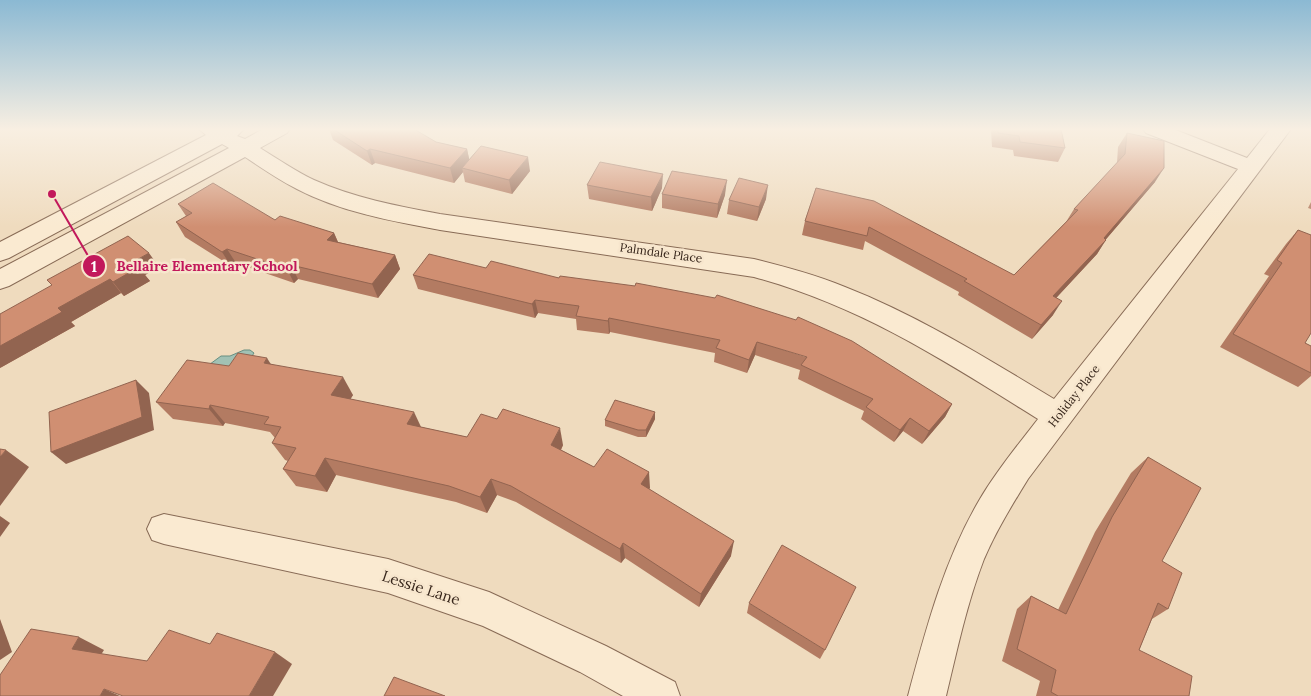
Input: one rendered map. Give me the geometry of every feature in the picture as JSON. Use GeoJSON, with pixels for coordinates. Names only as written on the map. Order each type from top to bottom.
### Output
{"type":"FeatureCollection","features":[{"type":"Feature","properties":{"kind":"street"},"geometry":{"type":"LineString","coordinates":[[0,252],[177,161]]}},
{"type":"Feature","properties":{"kind":"street"},"geometry":{"type":"LineString","coordinates":[[0,280],[187,161]]}},
{"type":"Feature","properties":{"kind":"street","name":"Palmdale Place"},"geometry":{"type":"LineString","coordinates":[[268,161],[304,184],[337,198],[398,214],[729,264],[785,275],[811,283],[852,298],[914,329],[1058,416]]}},
{"type":"Feature","properties":{"kind":"street"},"geometry":{"type":"LineString","coordinates":[[1237,161],[1252,167]]}},
{"type":"Feature","properties":{"kind":"street","name":"Holiday Place"},"geometry":{"type":"LineString","coordinates":[[927,696],[944,630],[968,557],[991,510],[1017,469],[1256,161]]}},
{"type":"Feature","properties":{"kind":"street","name":"Lessie Lane"},"geometry":{"type":"LineString","coordinates":[[164,529],[388,576],[480,607],[593,659],[660,696]]}},
{"type":"Feature","properties":{"kind":"shaded area"},"geometry":{"type":"Polygon","coordinates":[[[244,350],[250,350],[254,353],[245,367],[206,367],[221,356],[230,356],[244,350]]]}},
{"type":"Feature","properties":{"kind":"building"},"geometry":{"type":"Polygon","coordinates":[[[423,161],[456,161],[450,168],[423,161]]]}},
{"type":"Feature","properties":{"kind":"building"},"geometry":{"type":"Polygon","coordinates":[[[468,161],[524,161],[509,180],[462,168],[468,161]]]}},
{"type":"Feature","properties":{"kind":"building"},"geometry":{"type":"Polygon","coordinates":[[[1118,161],[1164,161],[1164,168],[1104,238],[1106,240],[1053,296],[1062,301],[1041,325],[964,281],[967,279],[869,227],[867,236],[805,221],[816,188],[874,201],[1014,275],[1078,210],[1074,209],[1118,161]]]}},
{"type":"Feature","properties":{"kind":"building"},"geometry":{"type":"Polygon","coordinates":[[[600,162],[663,174],[651,197],[587,185],[600,162]]]}},
{"type":"Feature","properties":{"kind":"building"},"geometry":{"type":"Polygon","coordinates":[[[672,171],[727,180],[718,204],[662,194],[672,171]]]}},
{"type":"Feature","properties":{"kind":"building"},"geometry":{"type":"Polygon","coordinates":[[[739,178],[768,185],[759,207],[729,200],[739,178]]]}},
{"type":"Feature","properties":{"kind":"building"},"geometry":{"type":"Polygon","coordinates":[[[213,183],[275,220],[280,216],[334,233],[327,240],[395,255],[372,284],[291,265],[287,269],[227,249],[222,252],[176,222],[192,213],[178,204],[213,183]]]}},
{"type":"Feature","properties":{"kind":"building"},"geometry":{"type":"Polygon","coordinates":[[[1298,230],[1311,235],[1311,333],[1305,343],[1311,346],[1311,373],[1233,334],[1282,263],[1277,260],[1298,230]]]}},
{"type":"Feature","properties":{"kind":"building"},"geometry":{"type":"Polygon","coordinates":[[[128,236],[149,253],[133,262],[139,267],[113,282],[110,279],[58,308],[62,312],[0,346],[0,314],[52,285],[47,280],[128,236]]]}},
{"type":"Feature","properties":{"kind":"building"},"geometry":{"type":"Polygon","coordinates":[[[429,254],[486,268],[491,261],[559,278],[560,276],[635,286],[636,283],[715,298],[717,295],[796,320],[798,317],[852,341],[952,404],[929,431],[910,418],[900,430],[866,407],[873,399],[801,365],[807,357],[757,342],[749,360],[716,348],[720,340],[609,318],[608,321],[576,316],[579,306],[535,300],[532,304],[413,275],[429,254]]]}},
{"type":"Feature","properties":{"kind":"building"},"geometry":{"type":"Polygon","coordinates":[[[238,353],[267,358],[264,363],[343,377],[331,395],[414,412],[407,424],[467,437],[481,414],[497,419],[503,409],[560,428],[551,445],[594,467],[607,449],[649,472],[641,484],[734,541],[701,594],[623,543],[620,549],[511,486],[491,479],[480,497],[449,486],[325,458],[315,476],[283,469],[296,448],[272,443],[281,427],[264,424],[269,417],[210,405],[209,409],[156,402],[187,360],[229,366],[238,353]]]}},
{"type":"Feature","properties":{"kind":"building"},"geometry":{"type":"Polygon","coordinates":[[[136,380],[142,417],[51,452],[49,412],[136,380]]]}},
{"type":"Feature","properties":{"kind":"building"},"geometry":{"type":"Polygon","coordinates":[[[615,400],[655,412],[646,430],[638,430],[605,420],[615,400]]]}},
{"type":"Feature","properties":{"kind":"building"},"geometry":{"type":"Polygon","coordinates":[[[0,449],[6,450],[0,457],[0,449]]]}},
{"type":"Feature","properties":{"kind":"building"},"geometry":{"type":"Polygon","coordinates":[[[1148,457],[1201,488],[1162,561],[1182,573],[1168,609],[1158,603],[1139,650],[1192,676],[1189,696],[1058,696],[1051,692],[1056,670],[1017,649],[1031,596],[1066,614],[1112,517],[1148,457]]]}},
{"type":"Feature","properties":{"kind":"building"},"geometry":{"type":"Polygon","coordinates":[[[782,545],[856,587],[825,650],[749,603],[782,545]]]}},
{"type":"Feature","properties":{"kind":"building"},"geometry":{"type":"Polygon","coordinates":[[[31,629],[79,637],[72,649],[147,661],[169,630],[210,644],[217,633],[275,652],[249,696],[123,696],[104,689],[100,696],[0,696],[0,675],[31,629]]]}},
{"type":"Feature","properties":{"kind":"building"},"geometry":{"type":"Polygon","coordinates":[[[394,677],[445,696],[384,696],[394,677]]]}},
{"type":"Feature","properties":{"kind":"place","name":"Bellaire Elementary School"},"geometry":{"type":"Point","coordinates":[52,194]}}]}
